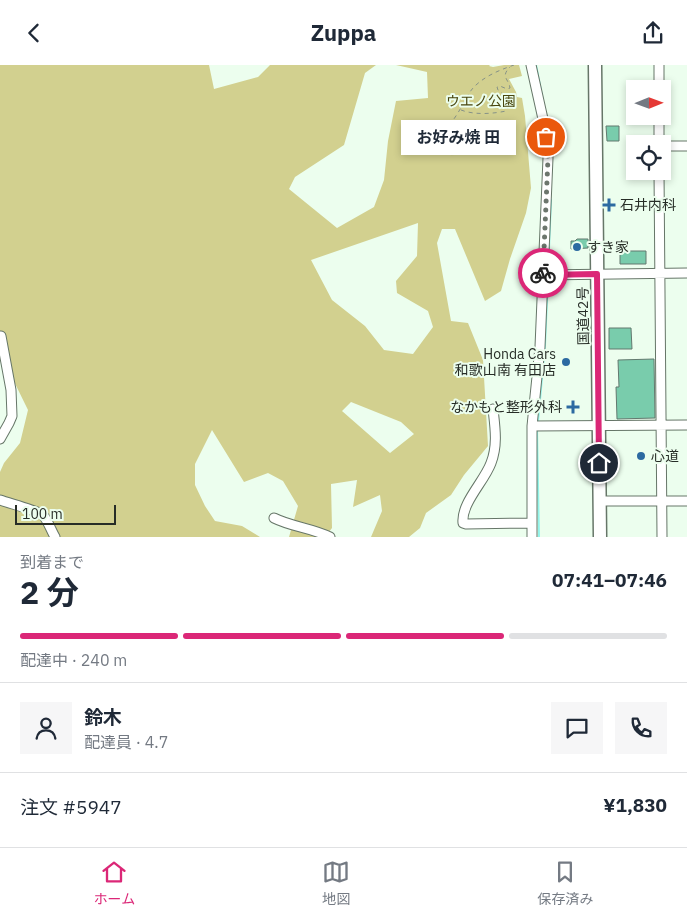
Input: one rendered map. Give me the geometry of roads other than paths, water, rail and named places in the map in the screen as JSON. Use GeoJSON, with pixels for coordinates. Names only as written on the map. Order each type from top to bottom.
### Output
{"type":"FeatureCollection","features":[{"type":"Feature","properties":{"kind":"highway","name":"国道42号"},"geometry":{"type":"LineString","coordinates":[[595,65],[600,537]]}},
{"type":"Feature","properties":{"kind":"street"},"geometry":{"type":"LineString","coordinates":[[531,65],[548,152],[540,347],[532,426],[532,537]]}},
{"type":"Feature","properties":{"kind":"street"},"geometry":{"type":"LineString","coordinates":[[658,65],[659,80]]}},
{"type":"Feature","properties":{"kind":"street"},"geometry":{"type":"LineString","coordinates":[[671,146],[687,146]]}},
{"type":"Feature","properties":{"kind":"street"},"geometry":{"type":"LineString","coordinates":[[659,180],[662,537]]}},
{"type":"Feature","properties":{"kind":"street"},"geometry":{"type":"LineString","coordinates":[[543,275],[687,273]]}},
{"type":"Feature","properties":{"kind":"street"},"geometry":{"type":"LineString","coordinates":[[0,439],[12,416],[11,390],[1,335]]}},
{"type":"Feature","properties":{"kind":"street"},"geometry":{"type":"LineString","coordinates":[[493,409],[496,442],[491,463],[482,481],[467,503],[462,516],[463,523],[532,523]]}},
{"type":"Feature","properties":{"kind":"street"},"geometry":{"type":"LineString","coordinates":[[532,426],[687,425]]}},
{"type":"Feature","properties":{"kind":"street"},"geometry":{"type":"LineString","coordinates":[[0,500],[40,512],[55,537]]}},
{"type":"Feature","properties":{"kind":"street"},"geometry":{"type":"LineString","coordinates":[[600,501],[687,501]]}},
{"type":"Feature","properties":{"kind":"street"},"geometry":{"type":"LineString","coordinates":[[274,518],[284,523],[330,537]]}},
{"type":"Feature","properties":{"kind":"waterway"},"geometry":{"type":"LineString","coordinates":[[536,65],[543,101]]}},
{"type":"Feature","properties":{"kind":"waterway"},"geometry":{"type":"LineString","coordinates":[[548,273],[551,200]]}},
{"type":"Feature","properties":{"kind":"waterway"},"geometry":{"type":"LineString","coordinates":[[538,422],[545,345],[548,277]]}},
{"type":"Feature","properties":{"kind":"waterway"},"geometry":{"type":"LineString","coordinates":[[537,429],[539,537]]}},
{"type":"Feature","properties":{"kind":"place","name":"お好み焼 田"},"geometry":{"type":"Point","coordinates":[546,137]}},
{"type":"Feature","properties":{"kind":"place","name":"石井内科"},"geometry":{"type":"Point","coordinates":[609,205]}},
{"type":"Feature","properties":{"kind":"place","name":"すき家"},"geometry":{"type":"Point","coordinates":[577,247]}},
{"type":"Feature","properties":{"kind":"place","name":"Honda Cars 和歌山南 有田店"},"geometry":{"type":"Point","coordinates":[566,362]}},
{"type":"Feature","properties":{"kind":"place","name":"なかもと整形外科"},"geometry":{"type":"Point","coordinates":[573,407]}},
{"type":"Feature","properties":{"kind":"place","name":"心道"},"geometry":{"type":"Point","coordinates":[641,456]}},
{"type":"Feature","properties":{"kind":"park label","name":"ウエノ公園"},"geometry":{"type":"Point","coordinates":[481,101]}}]}
